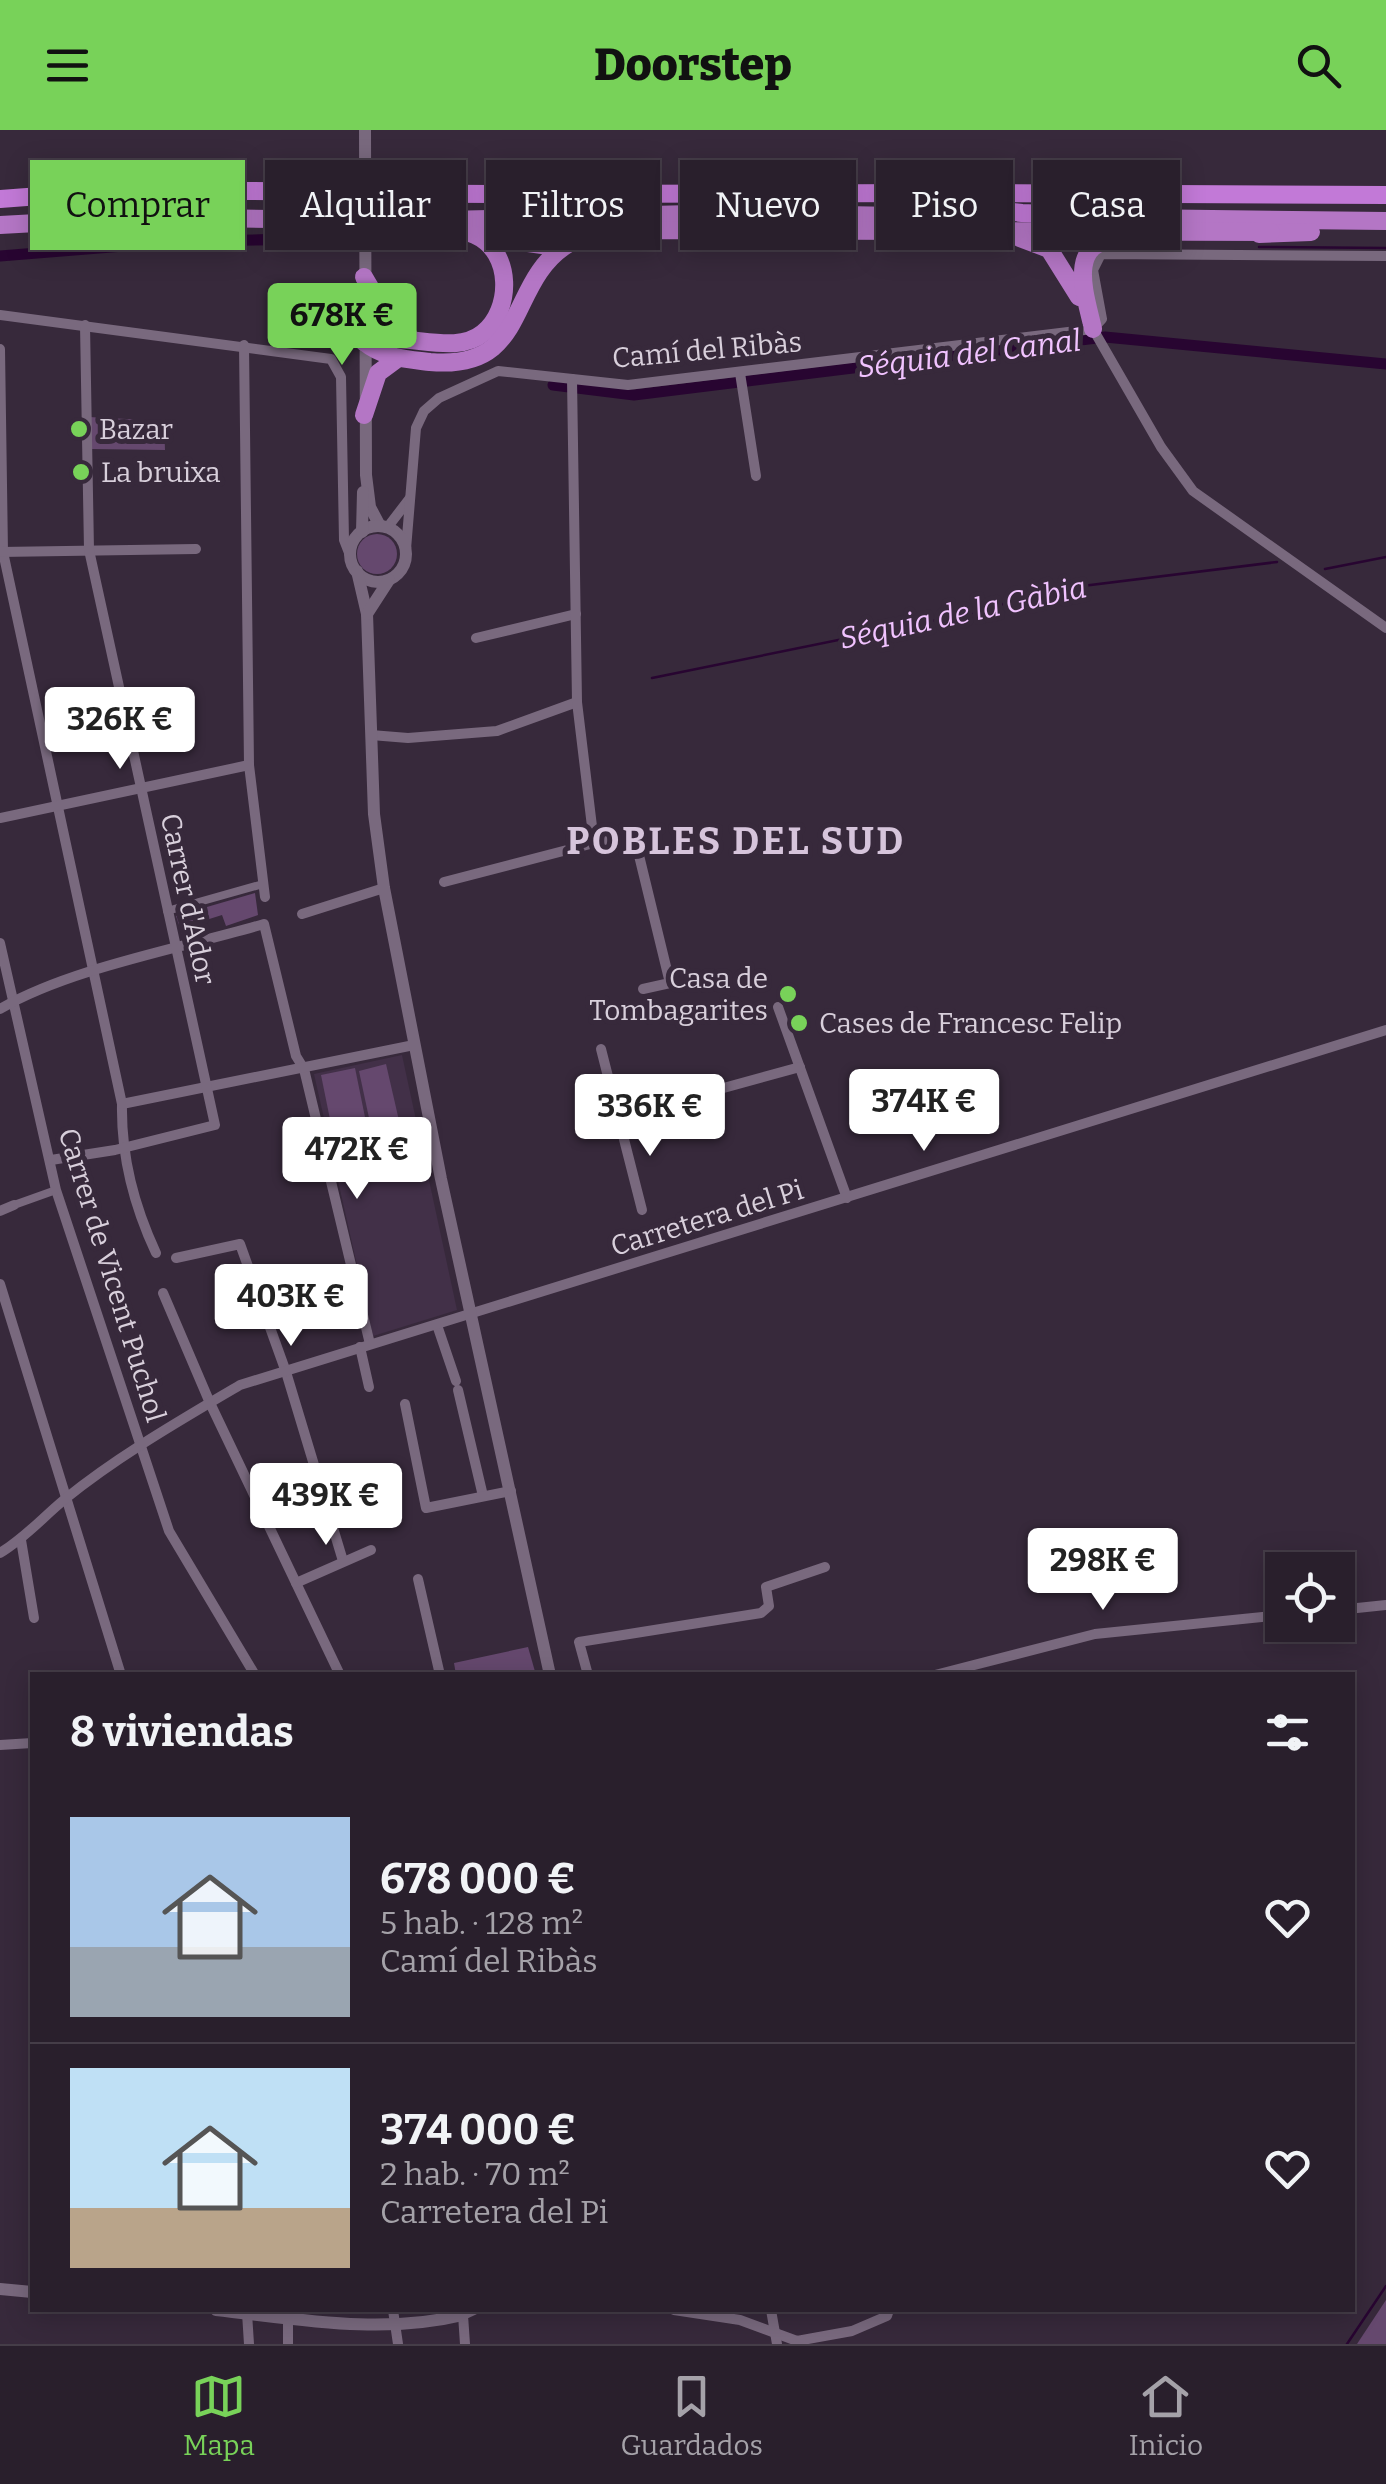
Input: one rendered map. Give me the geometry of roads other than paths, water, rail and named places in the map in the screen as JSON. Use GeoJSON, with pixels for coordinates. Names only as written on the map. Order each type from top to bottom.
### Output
{"type":"FeatureCollection","features":[{"type":"Feature","properties":{"kind":"highway"},"geometry":{"type":"LineString","coordinates":[[0,199],[142,191],[680,191]]}},
{"type":"Feature","properties":{"kind":"highway"},"geometry":{"type":"LineString","coordinates":[[856,191],[1386,195]]}},
{"type":"Feature","properties":{"kind":"highway"},"geometry":{"type":"LineString","coordinates":[[856,196],[1033,213]]}},
{"type":"Feature","properties":{"kind":"highway"},"geometry":{"type":"LineString","coordinates":[[466,219],[732,213],[1033,217]]}},
{"type":"Feature","properties":{"kind":"highway"},"geometry":{"type":"LineString","coordinates":[[0,225],[146,217],[265,219]]}},
{"type":"Feature","properties":{"kind":"highway"},"geometry":{"type":"LineString","coordinates":[[1180,218],[1386,221]]}},
{"type":"Feature","properties":{"kind":"highway"},"geometry":{"type":"LineString","coordinates":[[660,230],[876,232]]}},
{"type":"Feature","properties":{"kind":"highway"},"geometry":{"type":"LineString","coordinates":[[1013,232],[1386,232]]}},
{"type":"Feature","properties":{"kind":"highway"},"geometry":{"type":"LineString","coordinates":[[1097,338],[1081,274],[1084,256],[1098,242],[1310,232]]}},
{"type":"Feature","properties":{"kind":"highway"},"geometry":{"type":"LineString","coordinates":[[466,234],[486,237]]}},
{"type":"Feature","properties":{"kind":"highway"},"geometry":{"type":"LineString","coordinates":[[364,342],[388,335],[452,346],[481,335],[499,314],[506,290],[500,263],[478,236]]}},
{"type":"Feature","properties":{"kind":"highway"},"geometry":{"type":"LineString","coordinates":[[1013,241],[1039,243],[1059,260],[1097,338]]}},
{"type":"Feature","properties":{"kind":"highway"},"geometry":{"type":"LineString","coordinates":[[364,342],[377,352],[397,358],[455,364],[490,352],[513,328],[536,274],[559,250]]}},
{"type":"Feature","properties":{"kind":"highway"},"geometry":{"type":"LineString","coordinates":[[364,269],[391,323],[417,340]]}},
{"type":"Feature","properties":{"kind":"highway"},"geometry":{"type":"LineString","coordinates":[[364,414],[378,373],[397,358]]}},
{"type":"Feature","properties":{"kind":"street"},"geometry":{"type":"LineString","coordinates":[[365,130],[366,475],[370,506],[384,527],[400,536],[406,549],[400,571],[388,580],[367,614]]}},
{"type":"Feature","properties":{"kind":"street"},"geometry":{"type":"LineString","coordinates":[[1386,256],[1100,254],[1093,270],[1102,318],[1097,338],[1194,491],[1386,628]]}},
{"type":"Feature","properties":{"kind":"street"},"geometry":{"type":"LineString","coordinates":[[0,315],[244,345],[336,363],[341,377],[344,540],[367,614],[374,814],[384,888],[414,1045],[549,1672]]}},
{"type":"Feature","properties":{"kind":"street","name":"Carrer d'Ador"},"geometry":{"type":"LineString","coordinates":[[85,326],[90,550],[215,1125],[122,1145]]}},
{"type":"Feature","properties":{"kind":"street","name":"Camí del Ribàs"},"geometry":{"type":"LineString","coordinates":[[406,549],[416,428],[424,410],[439,398],[498,370],[628,384],[1097,338]]}},
{"type":"Feature","properties":{"kind":"street"},"geometry":{"type":"LineString","coordinates":[[244,345],[249,765],[265,897]]}},
{"type":"Feature","properties":{"kind":"street"},"geometry":{"type":"LineString","coordinates":[[0,349],[1,552],[122,1104],[122,1145],[140,1219],[156,1253]]}},
{"type":"Feature","properties":{"kind":"street"},"geometry":{"type":"LineString","coordinates":[[740,373],[756,476]]}},
{"type":"Feature","properties":{"kind":"street"},"geometry":{"type":"LineString","coordinates":[[572,380],[578,702],[594,843]]}},
{"type":"Feature","properties":{"kind":"street"},"geometry":{"type":"LineString","coordinates":[[362,532],[366,475]]}},
{"type":"Feature","properties":{"kind":"street"},"geometry":{"type":"LineString","coordinates":[[342,490],[356,499],[363,491]]}},
{"type":"Feature","properties":{"kind":"street"},"geometry":{"type":"LineString","coordinates":[[342,490],[362,532]]}},
{"type":"Feature","properties":{"kind":"street"},"geometry":{"type":"LineString","coordinates":[[388,580],[375,582],[354,565],[352,544],[362,532],[384,527],[411,498]]}},
{"type":"Feature","properties":{"kind":"street"},"geometry":{"type":"LineString","coordinates":[[1,552],[196,548]]}},
{"type":"Feature","properties":{"kind":"street"},"geometry":{"type":"LineString","coordinates":[[476,638],[576,614]]}},
{"type":"Feature","properties":{"kind":"street"},"geometry":{"type":"LineString","coordinates":[[371,735],[408,738],[497,731],[578,702]]}},
{"type":"Feature","properties":{"kind":"street"},"geometry":{"type":"LineString","coordinates":[[0,818],[249,765]]}},
{"type":"Feature","properties":{"kind":"street"},"geometry":{"type":"LineString","coordinates":[[444,882],[628,836],[635,840],[670,982],[642,989]]}},
{"type":"Feature","properties":{"kind":"street"},"geometry":{"type":"LineString","coordinates":[[167,911],[263,884]]}},
{"type":"Feature","properties":{"kind":"street"},"geometry":{"type":"LineString","coordinates":[[302,914],[384,888]]}},
{"type":"Feature","properties":{"kind":"street"},"geometry":{"type":"LineString","coordinates":[[0,1010],[16,998],[94,972],[264,924],[296,1056],[304,1069],[365,1346],[369,1386]]}},
{"type":"Feature","properties":{"kind":"street","name":"Carrer de Vicent Puchol"},"geometry":{"type":"LineString","coordinates":[[0,944],[16,998],[56,1190],[168,1531],[253,1672]]}},
{"type":"Feature","properties":{"kind":"street"},"geometry":{"type":"LineString","coordinates":[[778,1007],[847,1198]]}},
{"type":"Feature","properties":{"kind":"street","name":"Carretera del Pi"},"geometry":{"type":"LineString","coordinates":[[0,1554],[65,1499],[240,1385],[1386,1030]]}},
{"type":"Feature","properties":{"kind":"street"},"geometry":{"type":"LineString","coordinates":[[122,1104],[414,1045]]}},
{"type":"Feature","properties":{"kind":"street"},"geometry":{"type":"LineString","coordinates":[[600,1049],[642,1210]]}},
{"type":"Feature","properties":{"kind":"street"},"geometry":{"type":"LineString","coordinates":[[618,1117],[800,1067]]}},
{"type":"Feature","properties":{"kind":"street"},"geometry":{"type":"LineString","coordinates":[[51,1160],[115,1150],[122,1145]]}},
{"type":"Feature","properties":{"kind":"street"},"geometry":{"type":"LineString","coordinates":[[0,1210],[56,1190]]}},
{"type":"Feature","properties":{"kind":"street"},"geometry":{"type":"LineString","coordinates":[[176,1258],[240,1244],[286,1372],[344,1561]]}},
{"type":"Feature","properties":{"kind":"street"},"geometry":{"type":"LineString","coordinates":[[0,1284],[120,1672]]}},
{"type":"Feature","properties":{"kind":"street"},"geometry":{"type":"LineString","coordinates":[[164,1293],[210,1403],[339,1672]]}},
{"type":"Feature","properties":{"kind":"street"},"geometry":{"type":"LineString","coordinates":[[437,1325],[457,1385],[483,1496]]}},
{"type":"Feature","properties":{"kind":"street"},"geometry":{"type":"LineString","coordinates":[[405,1404],[426,1508],[511,1492]]}},
{"type":"Feature","properties":{"kind":"street"},"geometry":{"type":"LineString","coordinates":[[21,1540],[34,1618]]}},
{"type":"Feature","properties":{"kind":"street"},"geometry":{"type":"LineString","coordinates":[[296,1583],[371,1550]]}},
{"type":"Feature","properties":{"kind":"street"},"geometry":{"type":"LineString","coordinates":[[587,1672],[579,1642],[761,1614],[769,1606],[766,1588],[825,1567]]}},
{"type":"Feature","properties":{"kind":"street"},"geometry":{"type":"LineString","coordinates":[[418,1580],[436,1672]]}},
{"type":"Feature","properties":{"kind":"street"},"geometry":{"type":"LineString","coordinates":[[1355,1608],[1386,1605]]}},
{"type":"Feature","properties":{"kind":"street"},"geometry":{"type":"LineString","coordinates":[[946,1672],[1096,1634],[1265,1617]]}},
{"type":"Feature","properties":{"kind":"street"},"geometry":{"type":"LineString","coordinates":[[0,1745],[30,1743]]}},
{"type":"Feature","properties":{"kind":"street"},"geometry":{"type":"LineString","coordinates":[[0,2289],[30,2292]]}},
{"type":"Feature","properties":{"kind":"street"},"geometry":{"type":"LineString","coordinates":[[232,2312],[363,2326],[395,2325],[466,2312],[465,2344]]}},
{"type":"Feature","properties":{"kind":"street"},"geometry":{"type":"LineString","coordinates":[[393,2312],[398,2344]]}},
{"type":"Feature","properties":{"kind":"street"},"geometry":{"type":"LineString","coordinates":[[687,2312],[740,2320],[776,2340],[797,2341],[852,2331],[888,2312]]}},
{"type":"Feature","properties":{"kind":"street"},"geometry":{"type":"LineString","coordinates":[[771,2312],[776,2340]]}},
{"type":"Feature","properties":{"kind":"street"},"geometry":{"type":"LineString","coordinates":[[247,2314],[248,2344]]}},
{"type":"Feature","properties":{"kind":"street"},"geometry":{"type":"LineString","coordinates":[[288,2317],[288,2344]]}},
{"type":"Feature","properties":{"kind":"waterway"},"geometry":{"type":"LineString","coordinates":[[0,253],[265,235]]}},
{"type":"Feature","properties":{"kind":"waterway"},"geometry":{"type":"LineString","coordinates":[[0,256],[186,241],[265,240]]}},
{"type":"Feature","properties":{"kind":"waterway"},"geometry":{"type":"LineString","coordinates":[[1259,247],[1386,248]]}},
{"type":"Feature","properties":{"kind":"waterway","name":"Séquia del Canal"},"geometry":{"type":"LineString","coordinates":[[553,385],[634,395],[1105,337],[1386,364]]}},
{"type":"Feature","properties":{"kind":"waterway","name":"Séquia de la Gàbia"},"geometry":{"type":"LineString","coordinates":[[1325,569],[1386,557]]}},
{"type":"Feature","properties":{"kind":"waterway","name":"Séquia de la Gàbia"},"geometry":{"type":"LineString","coordinates":[[652,678],[976,612],[1050,590],[1277,562]]}},
{"type":"Feature","properties":{"kind":"waterway"},"geometry":{"type":"LineString","coordinates":[[1347,2344],[1386,2286]]}},
{"type":"Feature","properties":{"kind":"place","name":"Bazar"},"geometry":{"type":"Point","coordinates":[79,429]}},
{"type":"Feature","properties":{"kind":"place","name":"La bruixa"},"geometry":{"type":"Point","coordinates":[81,472]}},
{"type":"Feature","properties":{"kind":"place","name":"Casa de Tombagarites"},"geometry":{"type":"Point","coordinates":[788,994]}},
{"type":"Feature","properties":{"kind":"place","name":"Cases de Francesc Felip"},"geometry":{"type":"Point","coordinates":[799,1023]}},
{"type":"Feature","properties":{"kind":"district","name":"POBLES DEL SUD"},"geometry":{"type":"Point","coordinates":[736,841]}}]}
